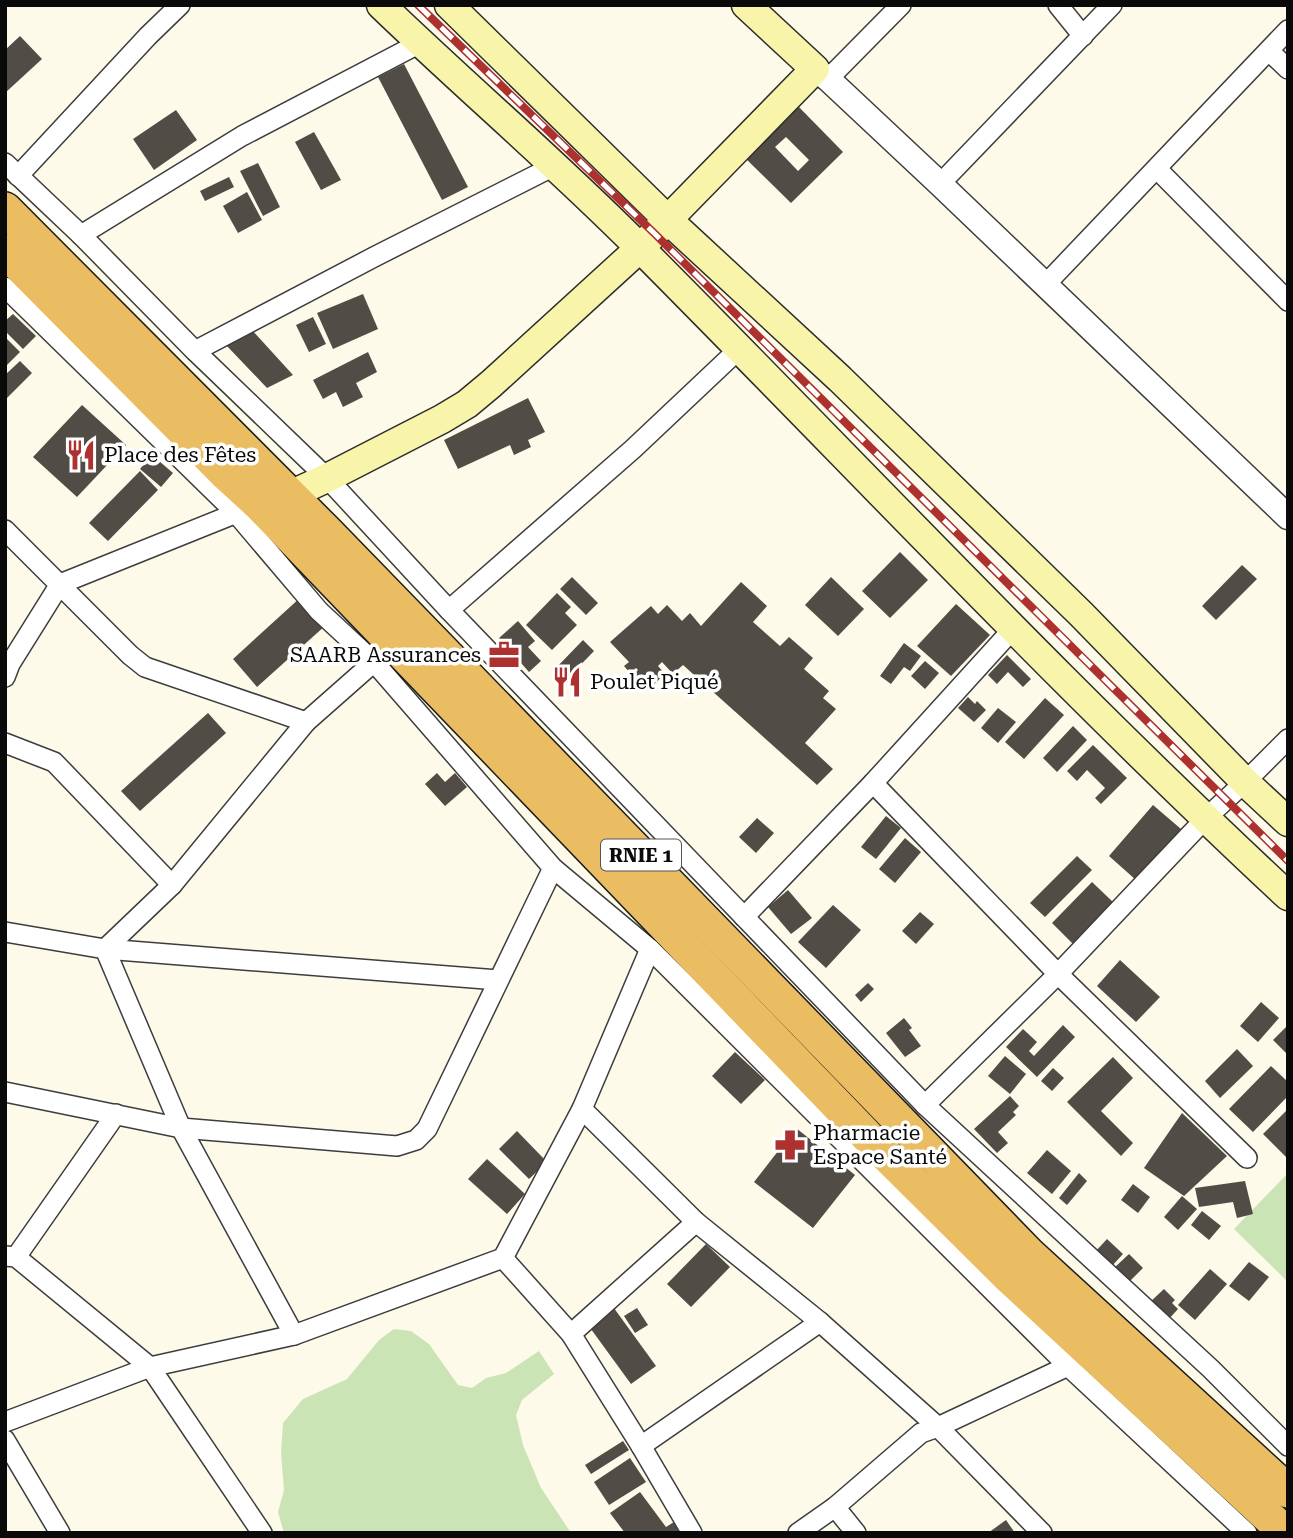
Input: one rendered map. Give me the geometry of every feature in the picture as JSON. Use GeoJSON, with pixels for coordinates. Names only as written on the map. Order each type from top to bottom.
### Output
{"type":"FeatureCollection","features":[{"type":"Feature","properties":{"kind":"highway","name":"RNIE 1"},"geometry":{"type":"LineString","coordinates":[[5,209],[262,504],[868,1137],[1010,1278],[1286,1533]]}},
{"type":"Feature","properties":{"kind":"highway","name":"RNIE 1"},"geometry":{"type":"LineString","coordinates":[[5,251],[223,471],[262,504],[1029,1254],[1288,1491]]}},
{"type":"Feature","properties":{"kind":"main road"},"geometry":{"type":"LineString","coordinates":[[381,5],[640,248],[1013,629],[1205,819],[1288,896]]}},
{"type":"Feature","properties":{"kind":"main road"},"geometry":{"type":"LineString","coordinates":[[449,5],[667,219],[840,379],[1062,595],[1245,782],[1288,822]]}},
{"type":"Feature","properties":{"kind":"main road"},"geometry":{"type":"LineString","coordinates":[[262,504],[327,478],[467,404],[640,248],[667,219],[821,74],[746,5]]}},
{"type":"Feature","properties":{"kind":"street"},"geometry":{"type":"LineString","coordinates":[[180,5],[12,169],[327,478],[449,610],[925,1105],[1211,1369],[1288,1446]]}},
{"type":"Feature","properties":{"kind":"street"},"geometry":{"type":"LineString","coordinates":[[901,5],[821,74],[1288,517]]}},
{"type":"Feature","properties":{"kind":"street"},"geometry":{"type":"LineString","coordinates":[[1058,5],[1083,36]]}},
{"type":"Feature","properties":{"kind":"street"},"geometry":{"type":"LineString","coordinates":[[940,184],[1112,5]]}},
{"type":"Feature","properties":{"kind":"street"},"geometry":{"type":"LineString","coordinates":[[1045,285],[1288,30]]}},
{"type":"Feature","properties":{"kind":"street"},"geometry":{"type":"LineString","coordinates":[[81,235],[242,136],[420,43]]}},
{"type":"Feature","properties":{"kind":"street"},"geometry":{"type":"LineString","coordinates":[[1269,51],[1288,69]]}},
{"type":"Feature","properties":{"kind":"street"},"geometry":{"type":"LineString","coordinates":[[195,351],[554,166]]}},
{"type":"Feature","properties":{"kind":"street"},"geometry":{"type":"LineString","coordinates":[[1157,169],[1288,301]]}},
{"type":"Feature","properties":{"kind":"street"},"geometry":{"type":"LineString","coordinates":[[5,287],[262,504],[318,611],[374,662],[553,867],[650,949],[1068,1366],[1247,1533]]}},
{"type":"Feature","properties":{"kind":"street"},"geometry":{"type":"LineString","coordinates":[[449,610],[633,449],[739,349]]}},
{"type":"Feature","properties":{"kind":"street"},"geometry":{"type":"LineString","coordinates":[[5,677],[10,664],[60,584],[262,504]]}},
{"type":"Feature","properties":{"kind":"street"},"geometry":{"type":"LineString","coordinates":[[5,530],[145,667],[306,722]]}},
{"type":"Feature","properties":{"kind":"street"},"geometry":{"type":"LineString","coordinates":[[744,917],[873,783],[1013,629]]}},
{"type":"Feature","properties":{"kind":"street"},"geometry":{"type":"LineString","coordinates":[[105,949],[172,886],[306,722],[374,662]]}},
{"type":"Feature","properties":{"kind":"street"},"geometry":{"type":"LineString","coordinates":[[925,1105],[1058,974],[1205,819],[1288,738]]}},
{"type":"Feature","properties":{"kind":"street"},"geometry":{"type":"LineString","coordinates":[[5,743],[54,762],[172,886]]}},
{"type":"Feature","properties":{"kind":"street"},"geometry":{"type":"LineString","coordinates":[[873,783],[1058,974],[1247,1158]]}},
{"type":"Feature","properties":{"kind":"street"},"geometry":{"type":"LineString","coordinates":[[5,1092],[181,1128],[397,1146],[416,1140],[427,1129],[553,867]]}},
{"type":"Feature","properties":{"kind":"street"},"geometry":{"type":"LineString","coordinates":[[5,932],[105,949],[498,980]]}},
{"type":"Feature","properties":{"kind":"street"},"geometry":{"type":"LineString","coordinates":[[105,949],[181,1128],[294,1335]]}},
{"type":"Feature","properties":{"kind":"street"},"geometry":{"type":"LineString","coordinates":[[5,1422],[150,1367],[294,1335],[503,1258],[582,1109],[650,949]]}},
{"type":"Feature","properties":{"kind":"street"},"geometry":{"type":"LineString","coordinates":[[582,1109],[696,1222],[820,1322],[938,1427],[1042,1533]]}},
{"type":"Feature","properties":{"kind":"street"},"geometry":{"type":"LineString","coordinates":[[117,1114],[11,1256],[150,1367],[262,1533]]}},
{"type":"Feature","properties":{"kind":"street"},"geometry":{"type":"LineString","coordinates":[[571,1334],[696,1222]]}},
{"type":"Feature","properties":{"kind":"street"},"geometry":{"type":"LineString","coordinates":[[503,1258],[571,1334],[692,1533]]}},
{"type":"Feature","properties":{"kind":"street"},"geometry":{"type":"LineString","coordinates":[[641,1446],[820,1322]]}},
{"type":"Feature","properties":{"kind":"street"},"geometry":{"type":"LineString","coordinates":[[798,1533],[835,1507],[921,1433],[1068,1366]]}},
{"type":"Feature","properties":{"kind":"street"},"geometry":{"type":"LineString","coordinates":[[5,1440],[53,1529]]}},
{"type":"Feature","properties":{"kind":"street"},"geometry":{"type":"LineString","coordinates":[[835,1507],[856,1533]]}},
{"type":"Feature","properties":{"kind":"green space"},"geometry":{"type":"Polygon","coordinates":[[[1288,1173],[1288,1282],[1234,1229],[1288,1173]]]}},
{"type":"Feature","properties":{"kind":"green space"},"geometry":{"type":"Polygon","coordinates":[[[394,1329],[411,1331],[429,1344],[458,1385],[472,1388],[486,1378],[506,1373],[539,1351],[554,1374],[522,1400],[516,1415],[523,1445],[541,1488],[571,1533],[284,1533],[278,1512],[284,1490],[281,1453],[283,1423],[303,1399],[347,1379],[379,1340],[394,1329]]]}},
{"type":"Feature","properties":{"kind":"building"},"geometry":{"type":"Polygon","coordinates":[[[20,36],[42,59],[5,93],[5,50],[20,36]]]}},
{"type":"Feature","properties":{"kind":"building"},"geometry":{"type":"Polygon","coordinates":[[[404,64],[468,187],[442,200],[378,77],[404,64]]]}},
{"type":"Feature","properties":{"kind":"building"},"geometry":{"type":"Polygon","coordinates":[[[795,103],[843,152],[791,203],[742,155],[795,103]],[[786,137],[775,147],[798,171],[809,160],[786,137]]]}},
{"type":"Feature","properties":{"kind":"building"},"geometry":{"type":"Polygon","coordinates":[[[176,110],[197,140],[154,170],[133,139],[176,110]]]}},
{"type":"Feature","properties":{"kind":"building"},"geometry":{"type":"Polygon","coordinates":[[[314,132],[341,180],[321,190],[295,142],[314,132]]]}},
{"type":"Feature","properties":{"kind":"building"},"geometry":{"type":"Polygon","coordinates":[[[258,163],[280,207],[263,216],[240,171],[258,163]]]}},
{"type":"Feature","properties":{"kind":"building"},"geometry":{"type":"Polygon","coordinates":[[[229,177],[234,187],[205,201],[200,191],[229,177]]]}},
{"type":"Feature","properties":{"kind":"building"},"geometry":{"type":"Polygon","coordinates":[[[247,192],[262,220],[238,233],[223,206],[247,192]]]}},
{"type":"Feature","properties":{"kind":"building"},"geometry":{"type":"Polygon","coordinates":[[[363,294],[378,329],[333,349],[317,313],[363,294]]]}},
{"type":"Feature","properties":{"kind":"building"},"geometry":{"type":"Polygon","coordinates":[[[13,314],[36,336],[23,349],[5,331],[5,321],[13,314]]]}},
{"type":"Feature","properties":{"kind":"building"},"geometry":{"type":"Polygon","coordinates":[[[313,317],[326,344],[309,352],[296,325],[313,317]]]}},
{"type":"Feature","properties":{"kind":"building"},"geometry":{"type":"Polygon","coordinates":[[[252,330],[293,375],[267,388],[226,345],[252,330]]]}},
{"type":"Feature","properties":{"kind":"building"},"geometry":{"type":"Polygon","coordinates":[[[5,337],[20,352],[5,367],[5,337]]]}},
{"type":"Feature","properties":{"kind":"building"},"geometry":{"type":"Polygon","coordinates":[[[368,352],[377,372],[356,383],[363,397],[343,407],[336,392],[323,399],[313,380],[368,352]]]}},
{"type":"Feature","properties":{"kind":"building"},"geometry":{"type":"Polygon","coordinates":[[[20,361],[32,373],[5,400],[5,375],[20,361]]]}},
{"type":"Feature","properties":{"kind":"building"},"geometry":{"type":"Polygon","coordinates":[[[528,398],[545,432],[528,440],[531,447],[514,455],[510,445],[458,469],[444,440],[528,398]]]}},
{"type":"Feature","properties":{"kind":"building"},"geometry":{"type":"Polygon","coordinates":[[[82,405],[126,445],[77,497],[33,457],[82,405]]]}},
{"type":"Feature","properties":{"kind":"building"},"geometry":{"type":"Polygon","coordinates":[[[152,455],[173,473],[161,487],[140,469],[152,455]]]}},
{"type":"Feature","properties":{"kind":"building"},"geometry":{"type":"Polygon","coordinates":[[[140,471],[158,490],[108,541],[89,523],[140,471]]]}},
{"type":"Feature","properties":{"kind":"building"},"geometry":{"type":"Polygon","coordinates":[[[900,552],[928,580],[890,618],[862,591],[900,552]]]}},
{"type":"Feature","properties":{"kind":"building"},"geometry":{"type":"Polygon","coordinates":[[[1242,565],[1257,579],[1216,620],[1202,606],[1242,565]]]}},
{"type":"Feature","properties":{"kind":"building"},"geometry":{"type":"Polygon","coordinates":[[[572,577],[598,603],[586,615],[560,589],[572,577]]]}},
{"type":"Feature","properties":{"kind":"building"},"geometry":{"type":"Polygon","coordinates":[[[831,577],[864,609],[838,636],[805,605],[831,577]]]}},
{"type":"Feature","properties":{"kind":"building"},"geometry":{"type":"Polygon","coordinates":[[[741,582],[767,606],[753,622],[780,646],[789,637],[813,658],[804,669],[829,691],[823,698],[836,709],[805,743],[833,769],[817,785],[683,665],[673,674],[662,662],[658,666],[665,674],[653,685],[645,675],[638,681],[633,675],[638,670],[636,668],[630,673],[624,666],[629,662],[610,642],[651,606],[658,614],[667,605],[682,621],[690,613],[701,626],[741,582]]]}},
{"type":"Feature","properties":{"kind":"building"},"geometry":{"type":"Polygon","coordinates":[[[557,593],[571,607],[565,613],[577,625],[552,650],[526,625],[557,593]]]}},
{"type":"Feature","properties":{"kind":"building"},"geometry":{"type":"Polygon","coordinates":[[[301,597],[326,625],[257,687],[233,659],[301,597]]]}},
{"type":"Feature","properties":{"kind":"building"},"geometry":{"type":"Polygon","coordinates":[[[956,604],[990,635],[951,676],[917,646],[956,604]]]}},
{"type":"Feature","properties":{"kind":"building"},"geometry":{"type":"Polygon","coordinates":[[[518,621],[535,641],[528,647],[541,661],[529,672],[499,638],[518,621]]]}},
{"type":"Feature","properties":{"kind":"building"},"geometry":{"type":"Polygon","coordinates":[[[583,640],[594,651],[565,681],[554,670],[583,640]]]}},
{"type":"Feature","properties":{"kind":"building"},"geometry":{"type":"Polygon","coordinates":[[[904,643],[921,656],[910,671],[904,667],[891,684],[880,676],[904,643]]]}},
{"type":"Feature","properties":{"kind":"building"},"geometry":{"type":"Polygon","coordinates":[[[1007,655],[1031,679],[1023,687],[1008,672],[997,684],[988,675],[1007,655]]]}},
{"type":"Feature","properties":{"kind":"building"},"geometry":{"type":"Polygon","coordinates":[[[925,661],[939,673],[925,689],[911,676],[925,661]]]}},
{"type":"Feature","properties":{"kind":"building"},"geometry":{"type":"Polygon","coordinates":[[[968,697],[986,710],[974,722],[958,708],[968,697]]]}},
{"type":"Feature","properties":{"kind":"building"},"geometry":{"type":"Polygon","coordinates":[[[1045,698],[1064,715],[1024,759],[1005,742],[1045,698]]]}},
{"type":"Feature","properties":{"kind":"building"},"geometry":{"type":"Polygon","coordinates":[[[998,708],[1016,722],[998,743],[981,728],[998,708]]]}},
{"type":"Feature","properties":{"kind":"building"},"geometry":{"type":"Polygon","coordinates":[[[208,713],[226,733],[140,811],[121,791],[208,713]]]}},
{"type":"Feature","properties":{"kind":"building"},"geometry":{"type":"Polygon","coordinates":[[[1073,726],[1087,740],[1057,772],[1043,758],[1073,726]]]}},
{"type":"Feature","properties":{"kind":"building"},"geometry":{"type":"Polygon","coordinates":[[[1093,745],[1127,778],[1101,804],[1095,798],[1105,788],[1087,770],[1077,781],[1067,771],[1093,745]]]}},
{"type":"Feature","properties":{"kind":"building"},"geometry":{"type":"Polygon","coordinates":[[[437,773],[445,782],[455,773],[467,787],[445,806],[425,784],[437,773]]]}},
{"type":"Feature","properties":{"kind":"building"},"geometry":{"type":"Polygon","coordinates":[[[1153,805],[1181,829],[1136,880],[1109,856],[1153,805]]]}},
{"type":"Feature","properties":{"kind":"building"},"geometry":{"type":"Polygon","coordinates":[[[886,816],[901,828],[876,859],[861,847],[886,816]]]}},
{"type":"Feature","properties":{"kind":"building"},"geometry":{"type":"Polygon","coordinates":[[[757,818],[774,833],[756,853],[739,837],[757,818]]]}},
{"type":"Feature","properties":{"kind":"building"},"geometry":{"type":"Polygon","coordinates":[[[905,838],[921,852],[895,883],[879,869],[905,838]]]}},
{"type":"Feature","properties":{"kind":"building"},"geometry":{"type":"Polygon","coordinates":[[[1077,856],[1092,870],[1045,917],[1030,903],[1077,856]]]}},
{"type":"Feature","properties":{"kind":"building"},"geometry":{"type":"Polygon","coordinates":[[[1092,882],[1114,903],[1074,945],[1052,923],[1092,882]]]}},
{"type":"Feature","properties":{"kind":"building"},"geometry":{"type":"Polygon","coordinates":[[[788,890],[812,918],[791,934],[768,907],[788,890]]]}},
{"type":"Feature","properties":{"kind":"building"},"geometry":{"type":"Polygon","coordinates":[[[833,905],[861,930],[826,968],[798,942],[833,905]]]}},
{"type":"Feature","properties":{"kind":"building"},"geometry":{"type":"Polygon","coordinates":[[[920,912],[934,924],[916,944],[902,931],[920,912]]]}},
{"type":"Feature","properties":{"kind":"building"},"geometry":{"type":"Polygon","coordinates":[[[1120,960],[1160,997],[1136,1022],[1097,986],[1120,960]]]}},
{"type":"Feature","properties":{"kind":"building"},"geometry":{"type":"Polygon","coordinates":[[[868,983],[874,989],[861,1002],[855,995],[868,983]]]}},
{"type":"Feature","properties":{"kind":"building"},"geometry":{"type":"Polygon","coordinates":[[[1261,1002],[1279,1018],[1258,1042],[1240,1026],[1261,1002]]]}},
{"type":"Feature","properties":{"kind":"building"},"geometry":{"type":"Polygon","coordinates":[[[904,1018],[921,1046],[905,1057],[886,1033],[904,1018]]]}},
{"type":"Feature","properties":{"kind":"building"},"geometry":{"type":"Polygon","coordinates":[[[1063,1025],[1075,1037],[1037,1077],[1006,1047],[1023,1029],[1037,1042],[1029,1051],[1034,1056],[1063,1025]]]}},
{"type":"Feature","properties":{"kind":"building"},"geometry":{"type":"Polygon","coordinates":[[[1288,1025],[1288,1055],[1273,1040],[1288,1025]]]}},
{"type":"Feature","properties":{"kind":"building"},"geometry":{"type":"Polygon","coordinates":[[[1237,1049],[1253,1066],[1220,1098],[1205,1081],[1237,1049]]]}},
{"type":"Feature","properties":{"kind":"building"},"geometry":{"type":"Polygon","coordinates":[[[735,1052],[765,1080],[741,1104],[712,1076],[735,1052]]]}},
{"type":"Feature","properties":{"kind":"building"},"geometry":{"type":"Polygon","coordinates":[[[1005,1056],[1026,1074],[1010,1094],[988,1076],[1005,1056]]]}},
{"type":"Feature","properties":{"kind":"building"},"geometry":{"type":"Polygon","coordinates":[[[1113,1057],[1133,1078],[1101,1111],[1133,1143],[1121,1156],[1067,1102],[1113,1057]]]}},
{"type":"Feature","properties":{"kind":"building"},"geometry":{"type":"Polygon","coordinates":[[[1271,1066],[1288,1082],[1288,1096],[1253,1132],[1229,1109],[1271,1066]]]}},
{"type":"Feature","properties":{"kind":"building"},"geometry":{"type":"Polygon","coordinates":[[[1053,1068],[1064,1078],[1052,1091],[1041,1081],[1053,1068]]]}},
{"type":"Feature","properties":{"kind":"building"},"geometry":{"type":"Polygon","coordinates":[[[1010,1096],[1019,1106],[1013,1112],[1016,1115],[998,1132],[1008,1143],[997,1153],[974,1129],[1010,1096]]]}},
{"type":"Feature","properties":{"kind":"building"},"geometry":{"type":"Polygon","coordinates":[[[1288,1109],[1288,1159],[1263,1134],[1288,1109]]]}},
{"type":"Feature","properties":{"kind":"building"},"geometry":{"type":"Polygon","coordinates":[[[1182,1113],[1227,1156],[1184,1196],[1144,1168],[1182,1113]]]}},
{"type":"Feature","properties":{"kind":"building"},"geometry":{"type":"Polygon","coordinates":[[[796,1128],[855,1175],[813,1228],[754,1182],[796,1128]]]}},
{"type":"Feature","properties":{"kind":"building"},"geometry":{"type":"Polygon","coordinates":[[[517,1131],[547,1162],[529,1179],[499,1149],[517,1131]]]}},
{"type":"Feature","properties":{"kind":"building"},"geometry":{"type":"Polygon","coordinates":[[[1047,1150],[1071,1171],[1052,1194],[1027,1173],[1047,1150]]]}},
{"type":"Feature","properties":{"kind":"building"},"geometry":{"type":"Polygon","coordinates":[[[487,1159],[525,1194],[507,1214],[468,1179],[487,1159]]]}},
{"type":"Feature","properties":{"kind":"building"},"geometry":{"type":"Polygon","coordinates":[[[1079,1173],[1087,1181],[1067,1205],[1059,1198],[1079,1173]]]}},
{"type":"Feature","properties":{"kind":"building"},"geometry":{"type":"Polygon","coordinates":[[[1245,1181],[1253,1214],[1237,1218],[1233,1202],[1199,1207],[1195,1188],[1245,1181]]]}},
{"type":"Feature","properties":{"kind":"building"},"geometry":{"type":"Polygon","coordinates":[[[1133,1184],[1150,1197],[1138,1213],[1121,1200],[1133,1184]]]}},
{"type":"Feature","properties":{"kind":"building"},"geometry":{"type":"Polygon","coordinates":[[[1182,1196],[1197,1209],[1178,1230],[1164,1217],[1182,1196]]]}},
{"type":"Feature","properties":{"kind":"building"},"geometry":{"type":"Polygon","coordinates":[[[1202,1211],[1221,1226],[1209,1240],[1191,1225],[1202,1211]]]}},
{"type":"Feature","properties":{"kind":"building"},"geometry":{"type":"Polygon","coordinates":[[[1107,1239],[1123,1254],[1111,1267],[1095,1252],[1107,1239]]]}},
{"type":"Feature","properties":{"kind":"building"},"geometry":{"type":"Polygon","coordinates":[[[706,1244],[730,1267],[691,1307],[667,1284],[706,1244]]]}},
{"type":"Feature","properties":{"kind":"building"},"geometry":{"type":"Polygon","coordinates":[[[1129,1254],[1143,1268],[1128,1283],[1113,1269],[1129,1254]]]}},
{"type":"Feature","properties":{"kind":"building"},"geometry":{"type":"Polygon","coordinates":[[[1249,1262],[1269,1277],[1249,1301],[1229,1286],[1249,1262]]]}},
{"type":"Feature","properties":{"kind":"building"},"geometry":{"type":"Polygon","coordinates":[[[1210,1269],[1227,1284],[1195,1320],[1178,1305],[1210,1269]]]}},
{"type":"Feature","properties":{"kind":"building"},"geometry":{"type":"Polygon","coordinates":[[[1164,1289],[1175,1300],[1172,1303],[1178,1309],[1167,1321],[1149,1303],[1164,1289]]]}},
{"type":"Feature","properties":{"kind":"building"},"geometry":{"type":"Polygon","coordinates":[[[611,1304],[656,1366],[631,1384],[588,1325],[611,1304]]]}},
{"type":"Feature","properties":{"kind":"building"},"geometry":{"type":"Polygon","coordinates":[[[637,1308],[648,1325],[635,1333],[624,1316],[637,1308]]]}},
{"type":"Feature","properties":{"kind":"building"},"geometry":{"type":"Polygon","coordinates":[[[623,1441],[629,1450],[591,1474],[585,1465],[623,1441]]]}},
{"type":"Feature","properties":{"kind":"building"},"geometry":{"type":"Polygon","coordinates":[[[630,1458],[646,1482],[609,1505],[594,1482],[630,1458]]]}},
{"type":"Feature","properties":{"kind":"building"},"geometry":{"type":"Polygon","coordinates":[[[640,1492],[666,1527],[674,1522],[679,1530],[675,1533],[625,1533],[610,1513],[640,1492]]]}},
{"type":"Feature","properties":{"kind":"building"},"geometry":{"type":"Polygon","coordinates":[[[1006,1520],[1015,1533],[988,1533],[1006,1520]]]}},
{"type":"Feature","properties":{"kind":"railway"},"geometry":{"type":"LineString","coordinates":[[418,5],[654,233],[1288,861]]}},
{"type":"Feature","properties":{"kind":"place","name":"Place des Fêtes"},"geometry":{"type":"Point","coordinates":[81,455]}},
{"type":"Feature","properties":{"kind":"place","name":"SAARB Assurances"},"geometry":{"type":"Point","coordinates":[504,655]}},
{"type":"Feature","properties":{"kind":"place","name":"Poulet Piqué"},"geometry":{"type":"Point","coordinates":[567,682]}},
{"type":"Feature","properties":{"kind":"place","name":"Pharmacie Espace Santé"},"geometry":{"type":"Point","coordinates":[790,1145]}}]}
